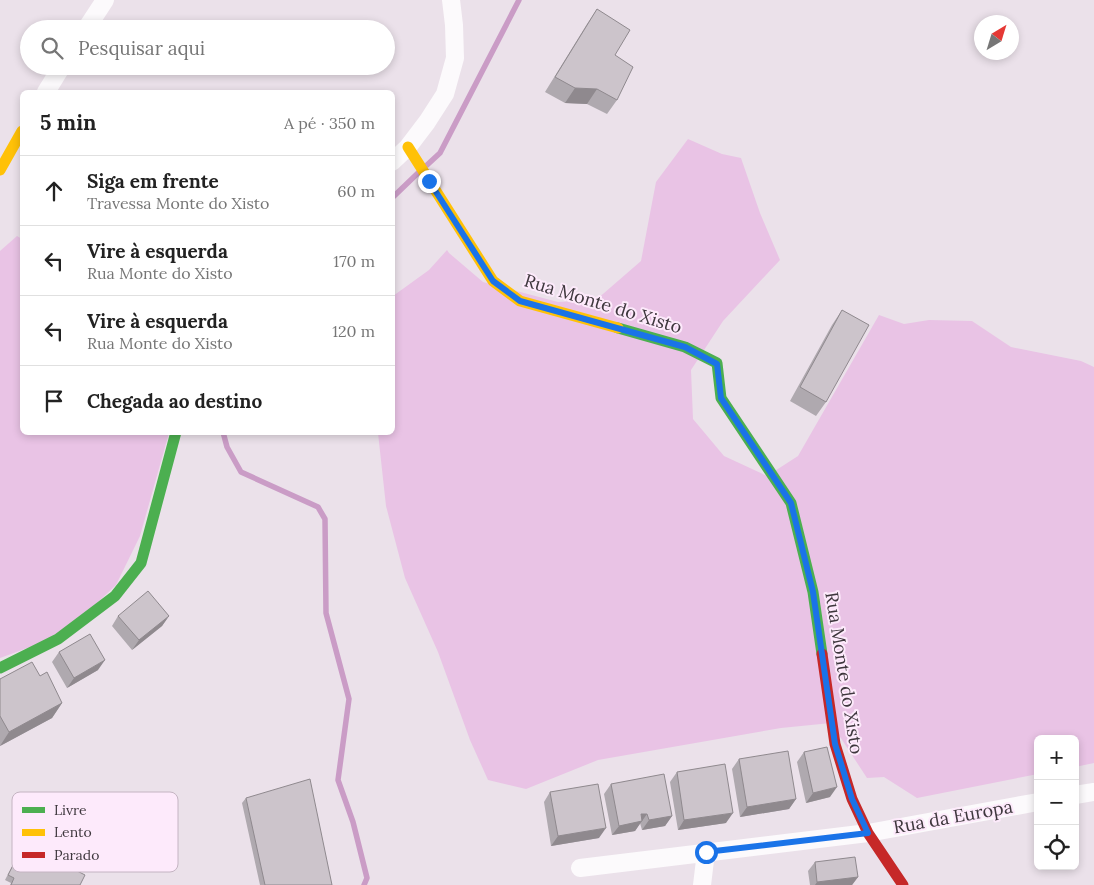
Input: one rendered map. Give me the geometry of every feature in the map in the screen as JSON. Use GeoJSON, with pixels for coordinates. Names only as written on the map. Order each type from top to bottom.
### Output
{"type":"FeatureCollection","features":[{"type":"Feature","properties":{"kind":"street"},"geometry":{"type":"LineString","coordinates":[[92,20],[105,0]]}},
{"type":"Feature","properties":{"kind":"street"},"geometry":{"type":"LineString","coordinates":[[395,161],[411,153],[427,122],[445,94],[455,58],[451,0]]}},
{"type":"Feature","properties":{"kind":"street"},"geometry":{"type":"LineString","coordinates":[[47,90],[56,75]]}},
{"type":"Feature","properties":{"kind":"street"},"geometry":{"type":"LineString","coordinates":[[0,170],[20,135]]}},
{"type":"Feature","properties":{"kind":"street","name":"Rua Monte do Xisto"},"geometry":{"type":"LineString","coordinates":[[411,153],[493,281],[520,301],[685,347],[717,364],[721,398],[791,503],[813,592],[835,744],[852,799],[868,833],[903,885]]}},
{"type":"Feature","properties":{"kind":"street"},"geometry":{"type":"LineString","coordinates":[[0,668],[58,639],[115,596],[141,563],[175,435]]}},
{"type":"Feature","properties":{"kind":"street"},"geometry":{"type":"LineString","coordinates":[[1079,794],[1094,792]]}},
{"type":"Feature","properties":{"kind":"street","name":"Rua da Europa"},"geometry":{"type":"LineString","coordinates":[[580,868],[868,833],[1034,803]]}},
{"type":"Feature","properties":{"kind":"street"},"geometry":{"type":"LineString","coordinates":[[702,885],[706,852]]}},
{"type":"Feature","properties":{"kind":"shaded area"},"geometry":{"type":"Polygon","coordinates":[[[688,139],[722,154],[741,158],[760,213],[780,260],[723,321],[691,370],[693,419],[724,456],[767,476],[798,456],[879,315],[904,324],[929,320],[972,321],[1011,347],[1081,361],[1094,367],[1094,763],[1079,766],[1079,735],[1034,735],[1034,775],[917,798],[884,777],[867,778],[831,723],[781,728],[598,760],[526,789],[488,780],[470,740],[438,652],[405,578],[386,506],[378,435],[395,435],[395,295],[429,270],[447,250],[483,282],[558,302],[596,300],[641,261],[656,182],[688,139]]]}},
{"type":"Feature","properties":{"kind":"shaded area"},"geometry":{"type":"Polygon","coordinates":[[[17,236],[20,238],[20,435],[168,435],[140,536],[116,585],[63,635],[0,658],[0,251],[17,236]]]}},
{"type":"Feature","properties":{"kind":"building"},"geometry":{"type":"Polygon","coordinates":[[[597,9],[630,30],[615,55],[633,67],[617,100],[597,89],[575,88],[555,77],[597,9]]]}},
{"type":"Feature","properties":{"kind":"building"},"geometry":{"type":"Polygon","coordinates":[[[842,310],[869,325],[826,402],[800,387],[842,310]]]}},
{"type":"Feature","properties":{"kind":"building"},"geometry":{"type":"Polygon","coordinates":[[[148,591],[169,616],[139,640],[118,616],[148,591]]]}},
{"type":"Feature","properties":{"kind":"building"},"geometry":{"type":"Polygon","coordinates":[[[90,634],[105,660],[74,678],[59,652],[90,634]]]}},
{"type":"Feature","properties":{"kind":"building"},"geometry":{"type":"Polygon","coordinates":[[[32,662],[40,676],[47,672],[62,703],[9,732],[0,716],[0,679],[32,662]]]}},
{"type":"Feature","properties":{"kind":"building"},"geometry":{"type":"Polygon","coordinates":[[[827,747],[837,787],[813,793],[804,752],[827,747]]]}},
{"type":"Feature","properties":{"kind":"building"},"geometry":{"type":"Polygon","coordinates":[[[788,751],[796,799],[747,807],[739,759],[788,751]]]}},
{"type":"Feature","properties":{"kind":"building"},"geometry":{"type":"Polygon","coordinates":[[[725,764],[733,813],[684,820],[677,772],[725,764]]]}},
{"type":"Feature","properties":{"kind":"building"},"geometry":{"type":"Polygon","coordinates":[[[664,774],[672,816],[649,820],[647,814],[641,814],[642,821],[619,826],[611,784],[664,774]]]}},
{"type":"Feature","properties":{"kind":"building"},"geometry":{"type":"Polygon","coordinates":[[[310,779],[332,885],[265,885],[246,798],[310,779]]]}},
{"type":"Feature","properties":{"kind":"building"},"geometry":{"type":"Polygon","coordinates":[[[598,784],[606,828],[558,836],[550,792],[598,784]]]}},
{"type":"Feature","properties":{"kind":"building"},"geometry":{"type":"Polygon","coordinates":[[[855,857],[858,877],[817,882],[815,862],[855,857]]]}},
{"type":"Feature","properties":{"kind":"building"},"geometry":{"type":"Polygon","coordinates":[[[12,867],[12,872],[79,872],[85,875],[80,885],[11,885],[14,878],[8,875],[12,867]]]}},
{"type":"Feature","properties":{"kind":"waterway"},"geometry":{"type":"LineString","coordinates":[[427,165],[440,153],[519,0]]}},
{"type":"Feature","properties":{"kind":"waterway"},"geometry":{"type":"LineString","coordinates":[[395,195],[418,173]]}},
{"type":"Feature","properties":{"kind":"waterway"},"geometry":{"type":"LineString","coordinates":[[224,435],[227,447],[241,472],[318,507],[325,519],[326,613],[349,699],[338,780],[353,822],[367,878],[364,885]]}},
{"type":"Feature","properties":{"kind":"traffic: fast"},"geometry":{"type":"LineString","coordinates":[[618,328],[685,347],[717,363],[721,398],[791,503],[813,592],[822,654]]}},
{"type":"Feature","properties":{"kind":"traffic: fast"},"geometry":{"type":"LineString","coordinates":[[0,668],[58,639],[115,596],[141,563],[175,435]]}},
{"type":"Feature","properties":{"kind":"traffic: slow"},"geometry":{"type":"LineString","coordinates":[[0,170],[20,135]]}},
{"type":"Feature","properties":{"kind":"traffic: slow"},"geometry":{"type":"LineString","coordinates":[[408,147],[493,281],[520,301],[618,328]]}},
{"type":"Feature","properties":{"kind":"traffic: jam"},"geometry":{"type":"LineString","coordinates":[[822,654],[835,744],[852,799],[868,833],[903,885]]}},
{"type":"Feature","properties":{"kind":"route"},"geometry":{"type":"LineString","coordinates":[[429,181],[493,281],[520,301],[685,347],[717,364],[721,398],[791,503],[813,592],[835,744],[852,799],[868,833],[706,852]]}}]}
